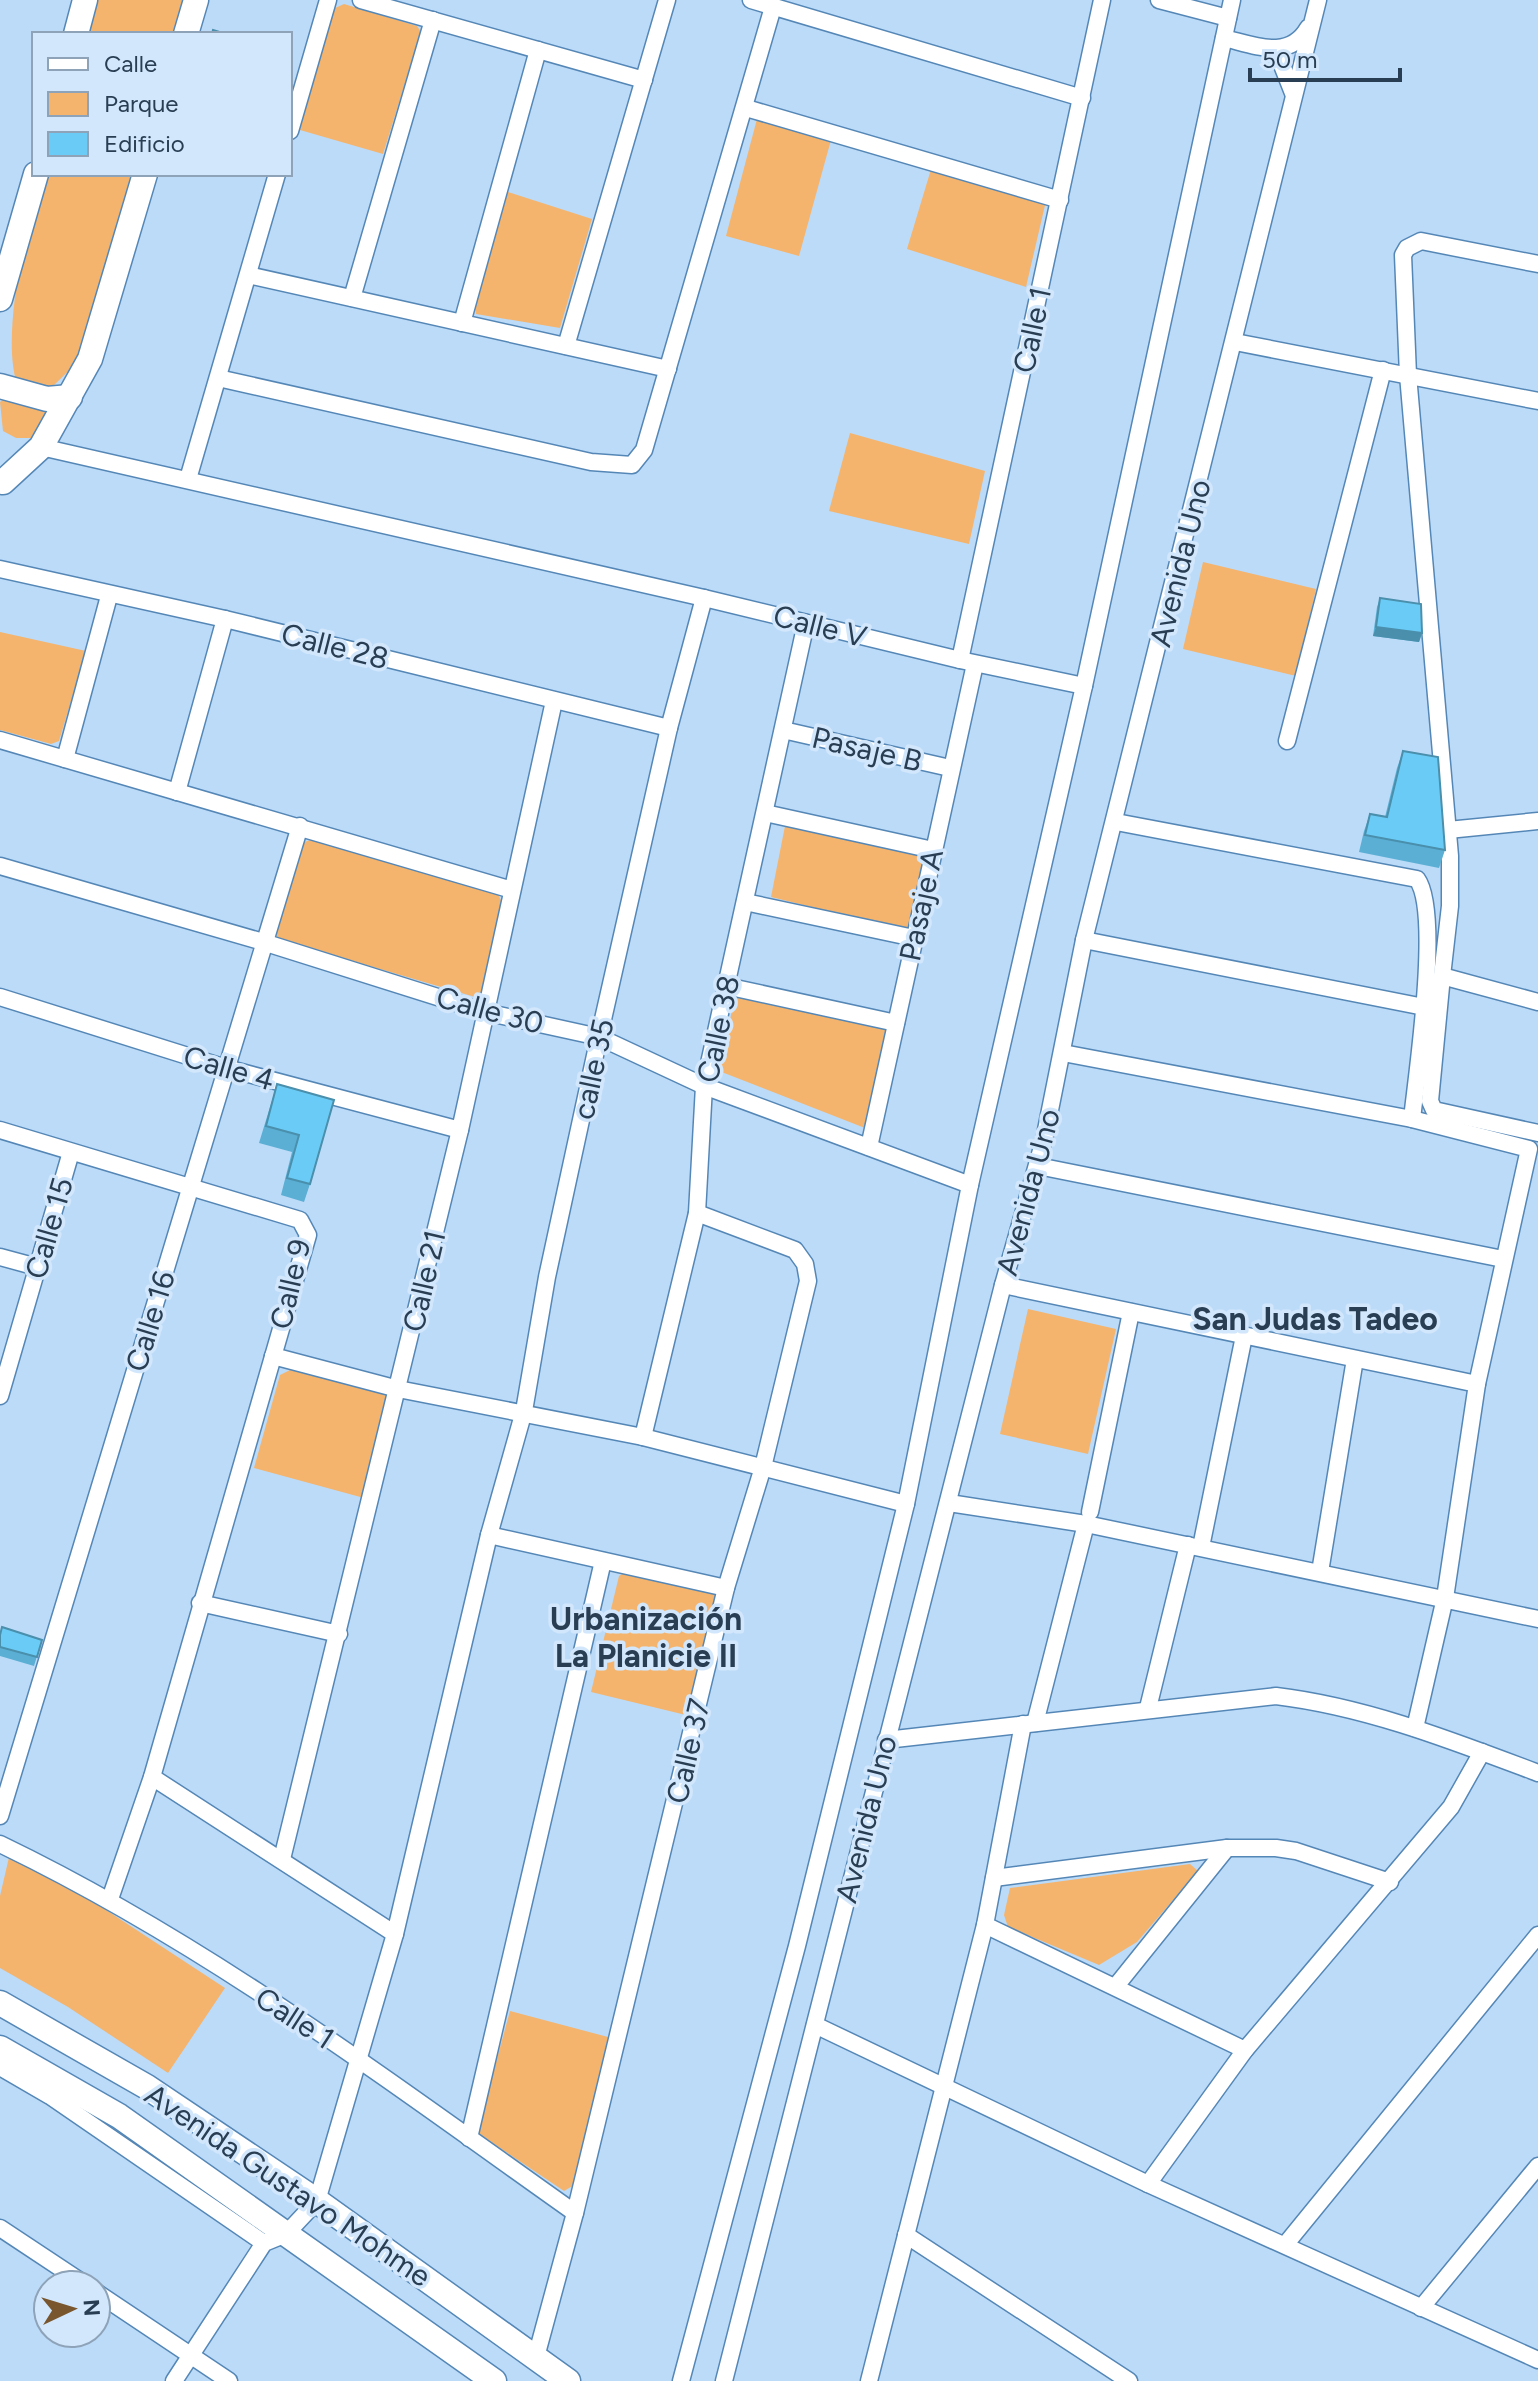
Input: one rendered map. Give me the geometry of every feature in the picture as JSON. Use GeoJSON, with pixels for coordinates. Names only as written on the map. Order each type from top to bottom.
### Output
{"type":"FeatureCollection","features":[{"type":"Feature","properties":{"kind":"street"},"geometry":{"type":"LineString","coordinates":[[77,32],[85,0]]}},
{"type":"Feature","properties":{"kind":"street"},"geometry":{"type":"LineString","coordinates":[[187,32],[196,0]]}},
{"type":"Feature","properties":{"kind":"street"},"geometry":{"type":"LineString","coordinates":[[292,124],[328,0]]}},
{"type":"Feature","properties":{"kind":"street"},"geometry":{"type":"LineString","coordinates":[[361,0],[644,80]]}},
{"type":"Feature","properties":{"kind":"street"},"geometry":{"type":"LineString","coordinates":[[566,346],[667,0]]}},
{"type":"Feature","properties":{"kind":"street"},"geometry":{"type":"LineString","coordinates":[[751,0],[1082,98]]}},
{"type":"Feature","properties":{"kind":"street","name":"Calle 1"},"geometry":{"type":"LineString","coordinates":[[968,662],[1102,0]]}},
{"type":"Feature","properties":{"kind":"street"},"geometry":{"type":"LineString","coordinates":[[1159,0],[1228,18]]}},
{"type":"Feature","properties":{"kind":"street","name":"Avenida Uno"},"geometry":{"type":"LineString","coordinates":[[681,2381],[797,1946],[906,1504],[970,1185],[1084,686],[1232,0]]}},
{"type":"Feature","properties":{"kind":"street","name":"Avenida Uno"},"geometry":{"type":"LineString","coordinates":[[724,2381],[1003,1285],[1038,1166],[1084,940],[1116,822],[1318,0]]}},
{"type":"Feature","properties":{"kind":"street"},"geometry":{"type":"LineString","coordinates":[[218,378],[623,467],[632,465],[644,450],[773,7]]}},
{"type":"Feature","properties":{"kind":"street"},"geometry":{"type":"LineString","coordinates":[[352,298],[433,20]]}},
{"type":"Feature","properties":{"kind":"street"},"geometry":{"type":"LineString","coordinates":[[1224,38],[1276,50],[1303,37],[1313,20]]}},
{"type":"Feature","properties":{"kind":"street"},"geometry":{"type":"LineString","coordinates":[[462,323],[538,50]]}},
{"type":"Feature","properties":{"kind":"street"},"geometry":{"type":"LineString","coordinates":[[1276,50],[1291,81],[1294,98]]}},
{"type":"Feature","properties":{"kind":"street"},"geometry":{"type":"LineString","coordinates":[[746,108],[1060,200]]}},
{"type":"Feature","properties":{"kind":"street"},"geometry":{"type":"LineString","coordinates":[[0,299],[35,176]]}},
{"type":"Feature","properties":{"kind":"street"},"geometry":{"type":"LineString","coordinates":[[2,489],[41,447],[90,359],[144,176]]}},
{"type":"Feature","properties":{"kind":"street"},"geometry":{"type":"LineString","coordinates":[[188,479],[276,176]]}},
{"type":"Feature","properties":{"kind":"street"},"geometry":{"type":"LineString","coordinates":[[1538,264],[1421,241],[1407,248],[1401,272],[1448,830],[1450,906],[1431,1106],[1434,1110],[1538,1133]]}},
{"type":"Feature","properties":{"kind":"street"},"geometry":{"type":"LineString","coordinates":[[248,275],[668,369]]}},
{"type":"Feature","properties":{"kind":"street"},"geometry":{"type":"LineString","coordinates":[[1235,342],[1538,401]]}},
{"type":"Feature","properties":{"kind":"street"},"geometry":{"type":"LineString","coordinates":[[1287,741],[1383,370]]}},
{"type":"Feature","properties":{"kind":"street"},"geometry":{"type":"LineString","coordinates":[[0,386],[47,399],[70,397]]}},
{"type":"Feature","properties":{"kind":"street","name":"Calle V"},"geometry":{"type":"LineString","coordinates":[[41,447],[704,598],[968,662],[1084,686]]}},
{"type":"Feature","properties":{"kind":"street"},"geometry":{"type":"LineString","coordinates":[[0,454],[2,489]]}},
{"type":"Feature","properties":{"kind":"street","name":"Calle 28"},"geometry":{"type":"LineString","coordinates":[[0,569],[109,596],[225,619],[669,728]]}},
{"type":"Feature","properties":{"kind":"street"},"geometry":{"type":"LineString","coordinates":[[65,759],[109,596]]}},
{"type":"Feature","properties":{"kind":"street"},"geometry":{"type":"LineString","coordinates":[[669,728],[704,598]]}},
{"type":"Feature","properties":{"kind":"street"},"geometry":{"type":"LineString","coordinates":[[177,792],[225,619]]}},
{"type":"Feature","properties":{"kind":"street","name":"Calle 38"},"geometry":{"type":"LineString","coordinates":[[643,1437],[697,1213],[704,1086],[806,623]]}},
{"type":"Feature","properties":{"kind":"street","name":"Pasaje A"},"geometry":{"type":"LineString","coordinates":[[869,1147],[950,768],[968,662]]}},
{"type":"Feature","properties":{"kind":"street","name":"Calle 21"},"geometry":{"type":"LineString","coordinates":[[282,1859],[460,1130],[554,701]]}},
{"type":"Feature","properties":{"kind":"street","name":"calle 35"},"geometry":{"type":"LineString","coordinates":[[317,2201],[361,2060],[395,1934],[489,1535],[524,1411],[547,1277],[669,728]]}},
{"type":"Feature","properties":{"kind":"street","name":"Pasaje B"},"geometry":{"type":"LineString","coordinates":[[783,730],[950,768]]}},
{"type":"Feature","properties":{"kind":"street"},"geometry":{"type":"LineString","coordinates":[[0,740],[512,890]]}},
{"type":"Feature","properties":{"kind":"street"},"geometry":{"type":"LineString","coordinates":[[765,813],[933,850]]}},
{"type":"Feature","properties":{"kind":"street"},"geometry":{"type":"LineString","coordinates":[[1448,830],[1538,821]]}},
{"type":"Feature","properties":{"kind":"street"},"geometry":{"type":"LineString","coordinates":[[1116,822],[1417,879],[1423,888],[1426,928],[1424,1007],[1412,1119]]}},
{"type":"Feature","properties":{"kind":"street","name":"Calle 16"},"geometry":{"type":"LineString","coordinates":[[0,1816],[300,826]]}},
{"type":"Feature","properties":{"kind":"street","name":"Calle 30"},"geometry":{"type":"LineString","coordinates":[[0,866],[263,942],[485,1012],[599,1037],[704,1086],[970,1185]]}},
{"type":"Feature","properties":{"kind":"street"},"geometry":{"type":"LineString","coordinates":[[745,902],[914,938]]}},
{"type":"Feature","properties":{"kind":"street"},"geometry":{"type":"LineString","coordinates":[[1426,928],[1446,929]]}},
{"type":"Feature","properties":{"kind":"street"},"geometry":{"type":"LineString","coordinates":[[1084,940],[1424,1007]]}},
{"type":"Feature","properties":{"kind":"street"},"geometry":{"type":"LineString","coordinates":[[1442,976],[1538,1002]]}},
{"type":"Feature","properties":{"kind":"street"},"geometry":{"type":"LineString","coordinates":[[726,986],[896,1023]]}},
{"type":"Feature","properties":{"kind":"street","name":"Calle 4"},"geometry":{"type":"LineString","coordinates":[[0,997],[226,1068],[460,1130]]}},
{"type":"Feature","properties":{"kind":"street"},"geometry":{"type":"LineString","coordinates":[[1063,1053],[1412,1119],[1529,1149],[1477,1384],[1445,1598],[1415,1728]]}},
{"type":"Feature","properties":{"kind":"street","name":"Calle 9"},"geometry":{"type":"LineString","coordinates":[[0,1130],[300,1220],[308,1235],[152,1777],[110,1899]]}},
{"type":"Feature","properties":{"kind":"street","name":"Calle 15"},"geometry":{"type":"LineString","coordinates":[[0,1396],[71,1152]]}},
{"type":"Feature","properties":{"kind":"street"},"geometry":{"type":"LineString","coordinates":[[1038,1166],[1503,1259]]}},
{"type":"Feature","properties":{"kind":"street","name":"Calle 37"},"geometry":{"type":"LineString","coordinates":[[536,2357],[575,2213],[726,1588],[763,1467],[808,1281],[805,1264],[795,1250],[697,1213]]}},
{"type":"Feature","properties":{"kind":"street"},"geometry":{"type":"LineString","coordinates":[[0,1257],[37,1267]]}},
{"type":"Feature","properties":{"kind":"street"},"geometry":{"type":"LineString","coordinates":[[1003,1285],[1477,1384]]}},
{"type":"Feature","properties":{"kind":"street"},"geometry":{"type":"LineString","coordinates":[[869,2381],[985,1925],[1029,1724],[1088,1518],[1131,1312]]}},
{"type":"Feature","properties":{"kind":"street"},"geometry":{"type":"LineString","coordinates":[[1148,1708],[1195,1546],[1244,1336]]}},
{"type":"Feature","properties":{"kind":"street"},"geometry":{"type":"LineString","coordinates":[[273,1356],[398,1389],[524,1411],[643,1437],[906,1504]]}},
{"type":"Feature","properties":{"kind":"street"},"geometry":{"type":"LineString","coordinates":[[1320,1572],[1355,1359]]}},
{"type":"Feature","properties":{"kind":"street"},"geometry":{"type":"LineString","coordinates":[[949,1503],[1088,1518],[1195,1546],[1538,1619]]}},
{"type":"Feature","properties":{"kind":"street"},"geometry":{"type":"LineString","coordinates":[[489,1535],[726,1588]]}},
{"type":"Feature","properties":{"kind":"street"},"geometry":{"type":"LineString","coordinates":[[469,2138],[603,1561]]}},
{"type":"Feature","properties":{"kind":"street"},"geometry":{"type":"LineString","coordinates":[[200,1603],[339,1634]]}},
{"type":"Feature","properties":{"kind":"street"},"geometry":{"type":"LineString","coordinates":[[886,1740],[1148,1708],[1276,1696],[1306,1699],[1415,1728],[1538,1773]]}},
{"type":"Feature","properties":{"kind":"street"},"geometry":{"type":"LineString","coordinates":[[1148,2184],[1245,2050],[1451,1807],[1482,1752]]}},
{"type":"Feature","properties":{"kind":"street"},"geometry":{"type":"LineString","coordinates":[[152,1777],[395,1934]]}},
{"type":"Feature","properties":{"kind":"street","name":"Calle 1"},"geometry":{"type":"LineString","coordinates":[[0,1844],[110,1899],[361,2060],[575,2213]]}},
{"type":"Feature","properties":{"kind":"street"},"geometry":{"type":"LineString","coordinates":[[994,1878],[1227,1848],[1296,1851],[1390,1882]]}},
{"type":"Feature","properties":{"kind":"street"},"geometry":{"type":"LineString","coordinates":[[1116,1986],[1227,1848]]}},
{"type":"Feature","properties":{"kind":"street"},"geometry":{"type":"LineString","coordinates":[[985,1925],[1245,2050]]}},
{"type":"Feature","properties":{"kind":"street"},"geometry":{"type":"LineString","coordinates":[[1285,2245],[1536,1939]]}},
{"type":"Feature","properties":{"kind":"street","name":"Avenida Gustavo Mohme"},"geometry":{"type":"LineString","coordinates":[[0,2003],[147,2087],[317,2201],[568,2381]]}},
{"type":"Feature","properties":{"kind":"street"},"geometry":{"type":"LineString","coordinates":[[815,2025],[1148,2184],[1538,2360]]}},
{"type":"Feature","properties":{"kind":"street","name":"Avenida Gustavo Mohme"},"geometry":{"type":"LineString","coordinates":[[0,2048],[119,2116],[275,2238],[494,2381]]}},
{"type":"Feature","properties":{"kind":"street"},"geometry":{"type":"LineString","coordinates":[[0,2067],[275,2238]]}},
{"type":"Feature","properties":{"kind":"street"},"geometry":{"type":"LineString","coordinates":[[1421,2308],[1535,2174]]}},
{"type":"Feature","properties":{"kind":"street"},"geometry":{"type":"LineString","coordinates":[[174,2381],[275,2238],[317,2201]]}},
{"type":"Feature","properties":{"kind":"street"},"geometry":{"type":"LineString","coordinates":[[0,2228],[62,2269]]}},
{"type":"Feature","properties":{"kind":"street"},"geometry":{"type":"LineString","coordinates":[[906,2235],[1129,2381]]}},
{"type":"Feature","properties":{"kind":"street"},"geometry":{"type":"LineString","coordinates":[[112,2303],[229,2381]]}},
{"type":"Feature","properties":{"kind":"green space"},"geometry":{"type":"Polygon","coordinates":[[[93,0],[189,0],[180,32],[84,32],[93,0]]]}},
{"type":"Feature","properties":{"kind":"green space"},"geometry":{"type":"Polygon","coordinates":[[[344,4],[417,26],[421,32],[383,154],[300,130],[333,9],[344,4]]]}},
{"type":"Feature","properties":{"kind":"green space"},"geometry":{"type":"Polygon","coordinates":[[[757,119],[831,140],[799,256],[726,236],[757,119]]]}},
{"type":"Feature","properties":{"kind":"green space"},"geometry":{"type":"Polygon","coordinates":[[[932,166],[1046,201],[1026,287],[907,249],[932,166]]]}},
{"type":"Feature","properties":{"kind":"green space"},"geometry":{"type":"Polygon","coordinates":[[[41,176],[137,176],[86,354],[51,388],[18,387],[13,367],[13,313],[29,224],[41,176]]]}},
{"type":"Feature","properties":{"kind":"green space"},"geometry":{"type":"Polygon","coordinates":[[[508,192],[592,219],[560,328],[476,314],[475,307],[508,192]]]}},
{"type":"Feature","properties":{"kind":"green space"},"geometry":{"type":"Polygon","coordinates":[[[4,399],[52,412],[32,438],[16,438],[3,431],[0,402],[4,399]]]}},
{"type":"Feature","properties":{"kind":"green space"},"geometry":{"type":"Polygon","coordinates":[[[850,433],[985,471],[969,544],[829,511],[850,433]]]}},
{"type":"Feature","properties":{"kind":"green space"},"geometry":{"type":"Polygon","coordinates":[[[1203,562],[1316,589],[1296,676],[1183,649],[1203,562]]]}},
{"type":"Feature","properties":{"kind":"green space"},"geometry":{"type":"Polygon","coordinates":[[[0,632],[86,651],[59,741],[51,744],[0,730],[0,632]]]}},
{"type":"Feature","properties":{"kind":"green space"},"geometry":{"type":"Polygon","coordinates":[[[785,826],[925,854],[913,932],[771,897],[785,826]]]}},
{"type":"Feature","properties":{"kind":"green space"},"geometry":{"type":"Polygon","coordinates":[[[314,839],[498,894],[502,903],[481,992],[475,997],[278,939],[275,931],[301,843],[314,839]]]}},
{"type":"Feature","properties":{"kind":"green space"},"geometry":{"type":"Polygon","coordinates":[[[736,992],[889,1028],[870,1130],[719,1071],[736,992]]]}},
{"type":"Feature","properties":{"kind":"green space"},"geometry":{"type":"Polygon","coordinates":[[[1028,1309],[1116,1329],[1088,1454],[1000,1434],[1028,1309]]]}},
{"type":"Feature","properties":{"kind":"green space"},"geometry":{"type":"Polygon","coordinates":[[[290,1370],[384,1394],[387,1400],[364,1498],[254,1468],[280,1375],[290,1370]]]}},
{"type":"Feature","properties":{"kind":"green space"},"geometry":{"type":"Polygon","coordinates":[[[628,1570],[714,1589],[719,1596],[690,1716],[591,1692],[619,1576],[628,1570]]]}},
{"type":"Feature","properties":{"kind":"green space"},"geometry":{"type":"Polygon","coordinates":[[[10,1853],[106,1910],[225,1988],[168,2073],[68,2007],[0,1968],[0,1896],[10,1853]]]}},
{"type":"Feature","properties":{"kind":"green space"},"geometry":{"type":"Polygon","coordinates":[[[1190,1864],[1198,1871],[1137,1942],[1099,1965],[1008,1927],[1004,1915],[1010,1888],[1190,1864]]]}},
{"type":"Feature","properties":{"kind":"green space"},"geometry":{"type":"Polygon","coordinates":[[[510,2011],[608,2037],[576,2184],[564,2191],[479,2134],[510,2011]]]}},
{"type":"Feature","properties":{"kind":"building"},"geometry":{"type":"Polygon","coordinates":[[[1380,598],[1421,604],[1422,633],[1376,627],[1380,598]]]}},
{"type":"Feature","properties":{"kind":"building"},"geometry":{"type":"Polygon","coordinates":[[[1403,751],[1438,757],[1445,850],[1365,835],[1370,814],[1387,817],[1403,751]]]}},
{"type":"Feature","properties":{"kind":"building"},"geometry":{"type":"Polygon","coordinates":[[[277,1084],[334,1100],[310,1184],[287,1178],[299,1135],[266,1126],[277,1084]]]}},
{"type":"Feature","properties":{"kind":"building"},"geometry":{"type":"Polygon","coordinates":[[[2,1627],[42,1640],[37,1657],[0,1647],[2,1627]]]}},
{"type":"Feature","properties":{"kind":"district","name":"San Judas Tadeo"},"geometry":{"type":"Point","coordinates":[1315,1319]}},
{"type":"Feature","properties":{"kind":"district","name":"Urbanización La Planicie II"},"geometry":{"type":"Point","coordinates":[646,1638]}}]}
